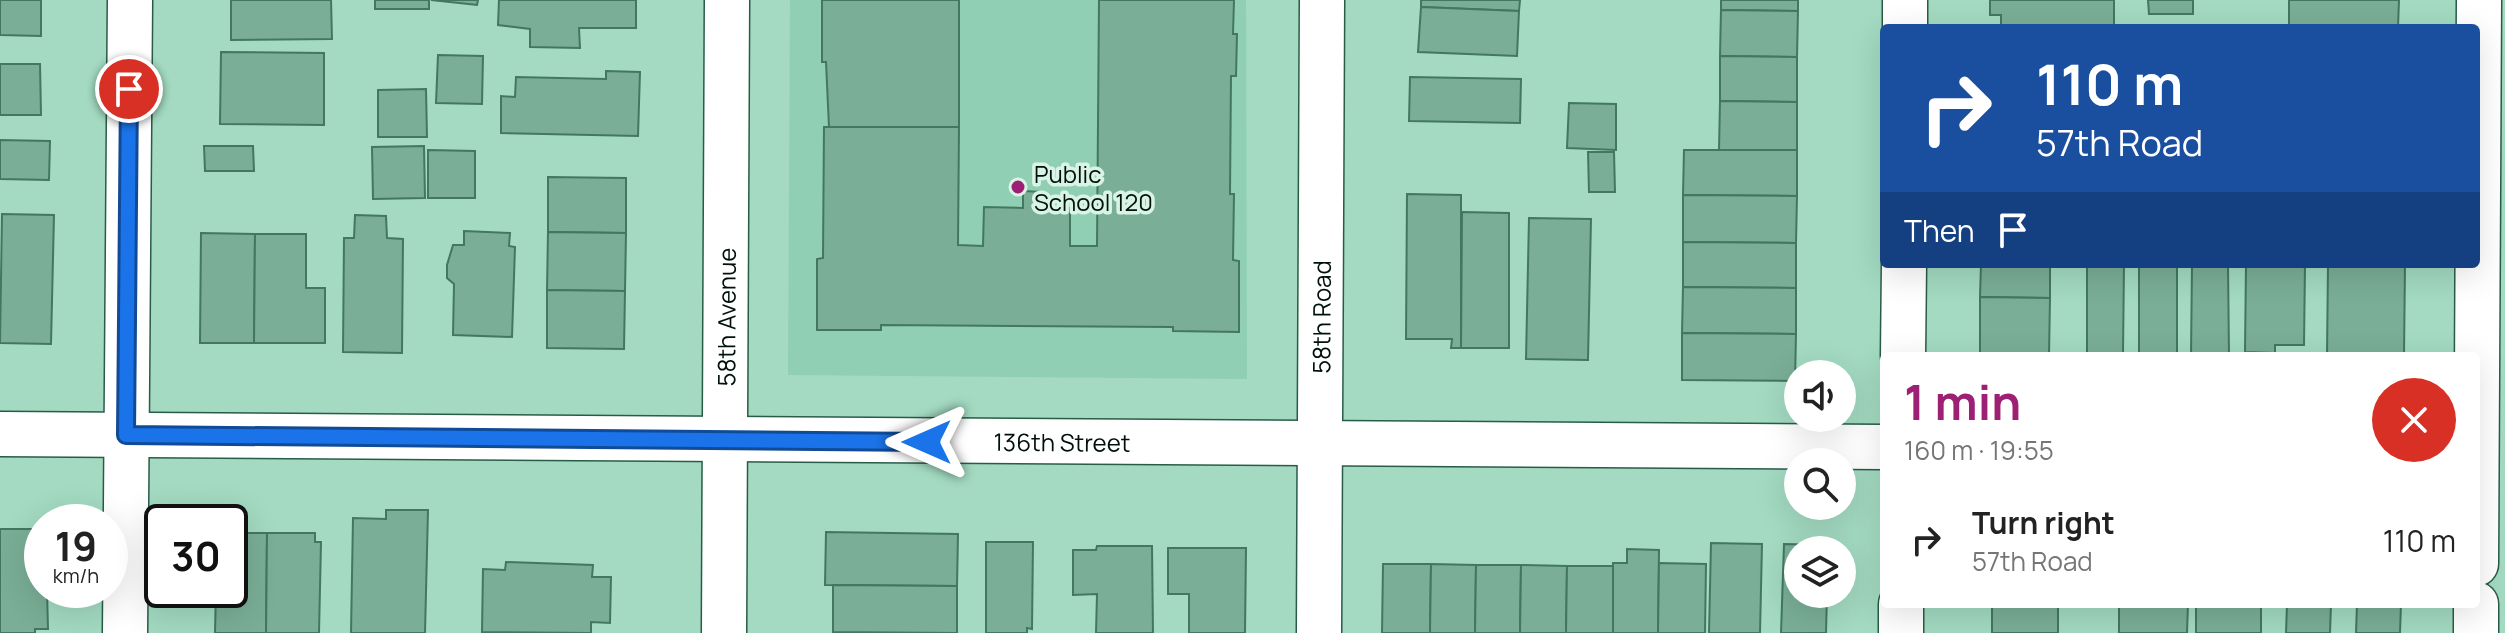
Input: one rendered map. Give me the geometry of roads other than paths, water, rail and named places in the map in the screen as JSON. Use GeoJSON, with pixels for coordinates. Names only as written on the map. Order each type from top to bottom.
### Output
{"type":"FeatureCollection","features":[{"type":"Feature","properties":{"kind":"street"},"geometry":{"type":"LineString","coordinates":[[125,633],[130,0]]}},
{"type":"Feature","properties":{"kind":"street","name":"58th Avenue"},"geometry":{"type":"LineString","coordinates":[[724,633],[727,0]]}},
{"type":"Feature","properties":{"kind":"street","name":"58th Road"},"geometry":{"type":"LineString","coordinates":[[1319,633],[1322,0]]}},
{"type":"Feature","properties":{"kind":"street"},"geometry":{"type":"LineString","coordinates":[[1905,0],[1905,24]]}},
{"type":"Feature","properties":{"kind":"street"},"geometry":{"type":"LineString","coordinates":[[2479,0],[2479,24]]}},
{"type":"Feature","properties":{"kind":"street"},"geometry":{"type":"LineString","coordinates":[[1903,352],[1904,268]]}},
{"type":"Feature","properties":{"kind":"street"},"geometry":{"type":"LineString","coordinates":[[2477,268],[2477,352]]}},
{"type":"Feature","properties":{"kind":"street","name":"136th Street"},"geometry":{"type":"LineString","coordinates":[[0,434],[726,442],[1880,447]]}},
{"type":"Feature","properties":{"kind":"street"},"geometry":{"type":"LineString","coordinates":[[2480,452],[2505,452]]}},
{"type":"Feature","properties":{"kind":"street"},"geometry":{"type":"LineString","coordinates":[[1901,608],[1901,633]]}},
{"type":"Feature","properties":{"kind":"street"},"geometry":{"type":"LineString","coordinates":[[2476,608],[2476,633]]}},
{"type":"Feature","properties":{"kind":"place","name":"Public School 120"},"geometry":{"type":"Point","coordinates":[1018,187]}}]}
